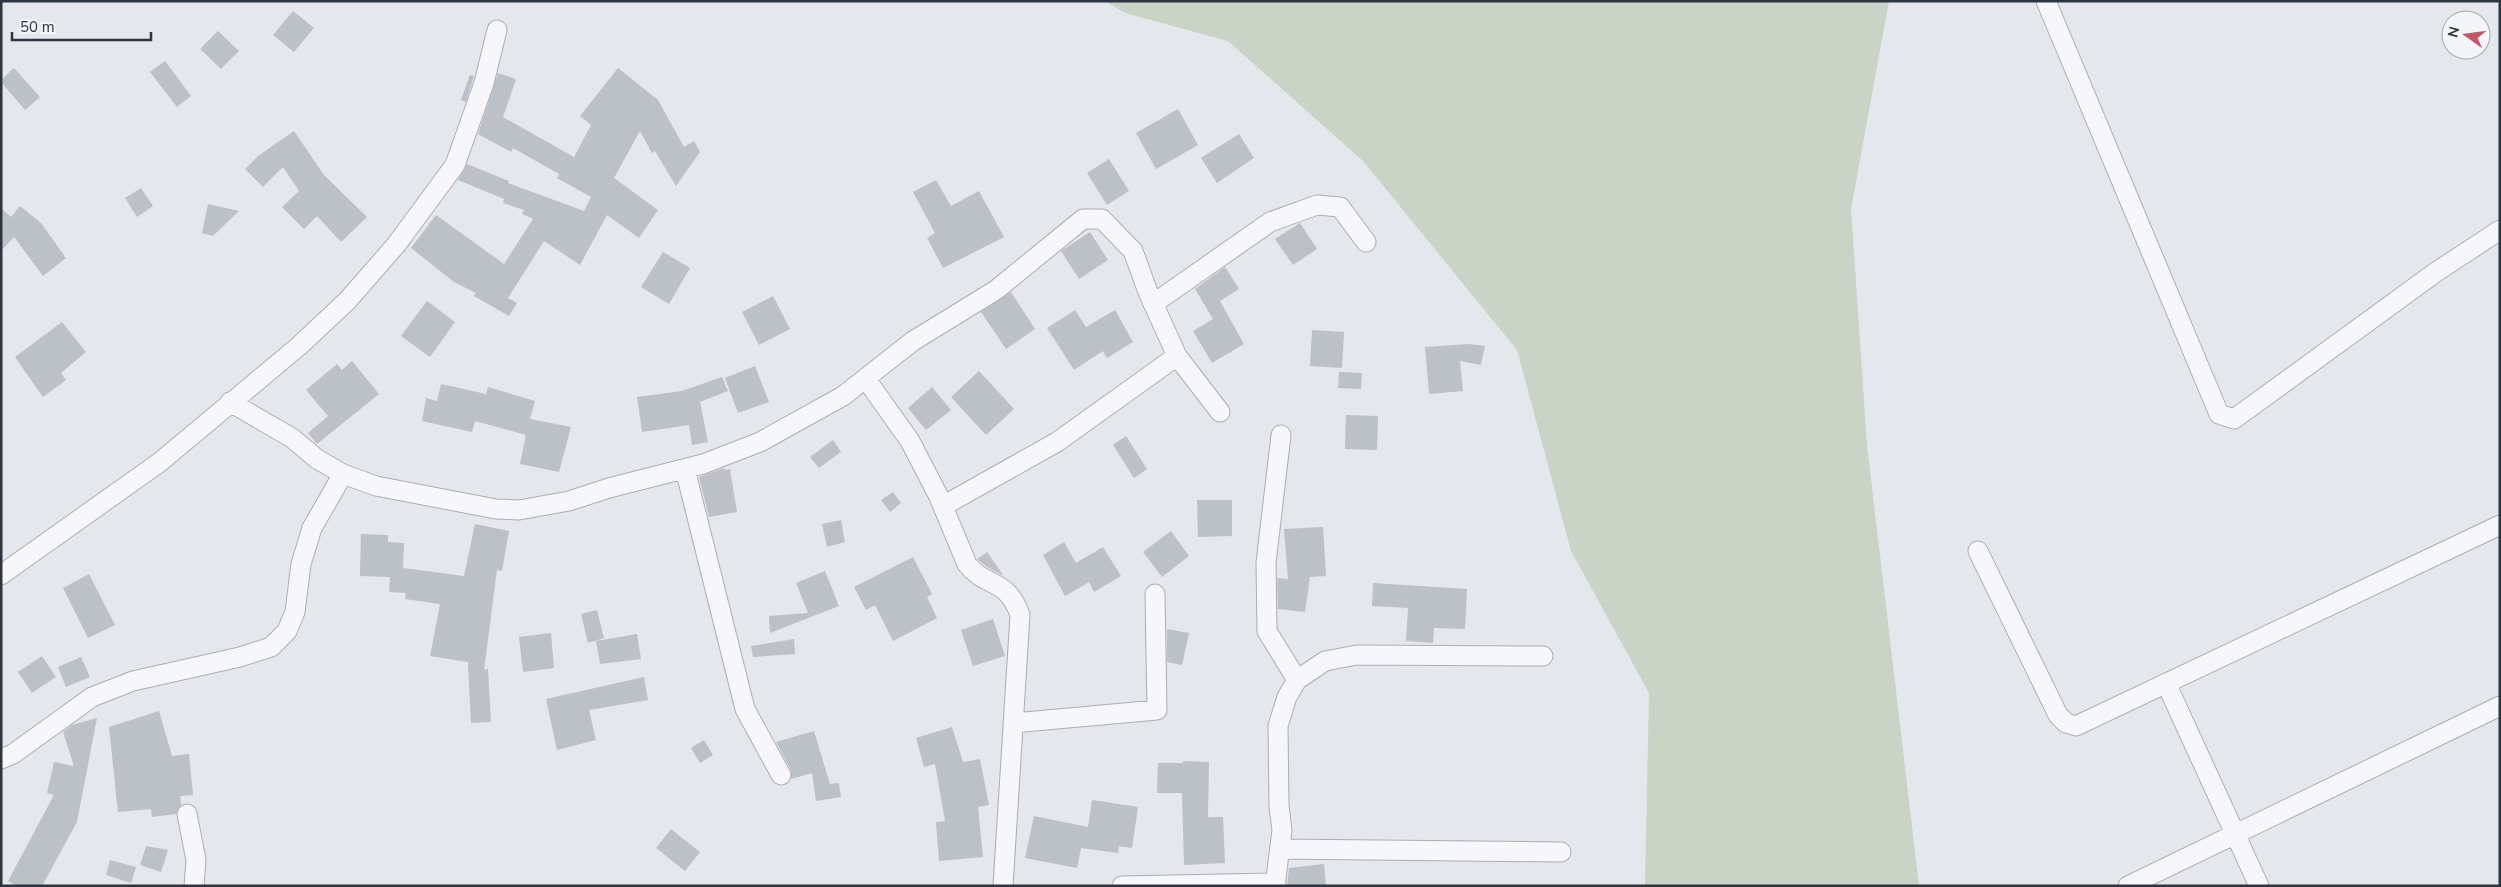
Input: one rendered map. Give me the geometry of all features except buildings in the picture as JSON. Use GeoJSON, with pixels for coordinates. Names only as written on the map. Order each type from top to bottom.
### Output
{"type":"FeatureCollection","features":[{"type":"Feature","properties":{"kind":"street"},"geometry":{"type":"LineString","coordinates":[[2046,1],[2219,414],[2234,419],[2436,272],[2500,230]]}},
{"type":"Feature","properties":{"kind":"street"},"geometry":{"type":"LineString","coordinates":[[1,574],[160,462],[298,346],[347,302],[396,245],[455,165],[484,83],[497,30]]}},
{"type":"Feature","properties":{"kind":"street"},"geometry":{"type":"LineString","coordinates":[[1153,304],[1270,222],[1316,204],[1340,207],[1366,242]]}},
{"type":"Feature","properties":{"kind":"street"},"geometry":{"type":"LineString","coordinates":[[230,402],[292,438],[317,459],[343,474],[385,488],[496,509],[519,510],[570,501],[609,488],[703,464],[760,442],[843,396],[914,341],[996,290],[1082,219],[1102,219],[1133,251],[1153,304],[1177,356],[1220,412]]}},
{"type":"Feature","properties":{"kind":"street"},"geometry":{"type":"LineString","coordinates":[[943,506],[1057,442],[1177,356]]}},
{"type":"Feature","properties":{"kind":"street"},"geometry":{"type":"LineString","coordinates":[[866,379],[910,442],[943,506],[967,564],[973,572],[1008,591],[1020,615],[1003,886]]}},
{"type":"Feature","properties":{"kind":"street"},"geometry":{"type":"LineString","coordinates":[[1281,435],[1266,563],[1267,631],[1297,680]]}},
{"type":"Feature","properties":{"kind":"street"},"geometry":{"type":"LineString","coordinates":[[685,469],[745,708],[781,775]]}},
{"type":"Feature","properties":{"kind":"street"},"geometry":{"type":"LineString","coordinates":[[1,759],[14,754],[92,698],[133,681],[240,657],[270,647],[287,631],[295,612],[301,564],[312,528],[343,474]]}},
{"type":"Feature","properties":{"kind":"street"},"geometry":{"type":"LineString","coordinates":[[1978,551],[2058,715],[2066,723],[2076,726],[2500,525]]}},
{"type":"Feature","properties":{"kind":"street"},"geometry":{"type":"LineString","coordinates":[[1013,723],[1157,710],[1155,594]]}},
{"type":"Feature","properties":{"kind":"street"},"geometry":{"type":"LineString","coordinates":[[1122,886],[1276,884],[1282,830],[1279,806],[1278,726],[1287,697],[1297,680],[1325,661],[1357,655],[1543,656]]}},
{"type":"Feature","properties":{"kind":"street"},"geometry":{"type":"LineString","coordinates":[[2166,683],[2259,886]]}},
{"type":"Feature","properties":{"kind":"street"},"geometry":{"type":"LineString","coordinates":[[2128,886],[2500,706]]}},
{"type":"Feature","properties":{"kind":"street"},"geometry":{"type":"LineString","coordinates":[[187,814],[196,860],[194,886]]}},
{"type":"Feature","properties":{"kind":"street"},"geometry":{"type":"LineString","coordinates":[[1280,850],[1561,852]]}},
{"type":"Feature","properties":{"kind":"green space"},"geometry":{"type":"Polygon","coordinates":[[[1105,1],[1889,1],[1851,209],[1867,445],[1919,886],[1645,886],[1649,693],[1571,551],[1517,350],[1363,161],[1228,41],[1125,13],[1105,1]]]}}]}
